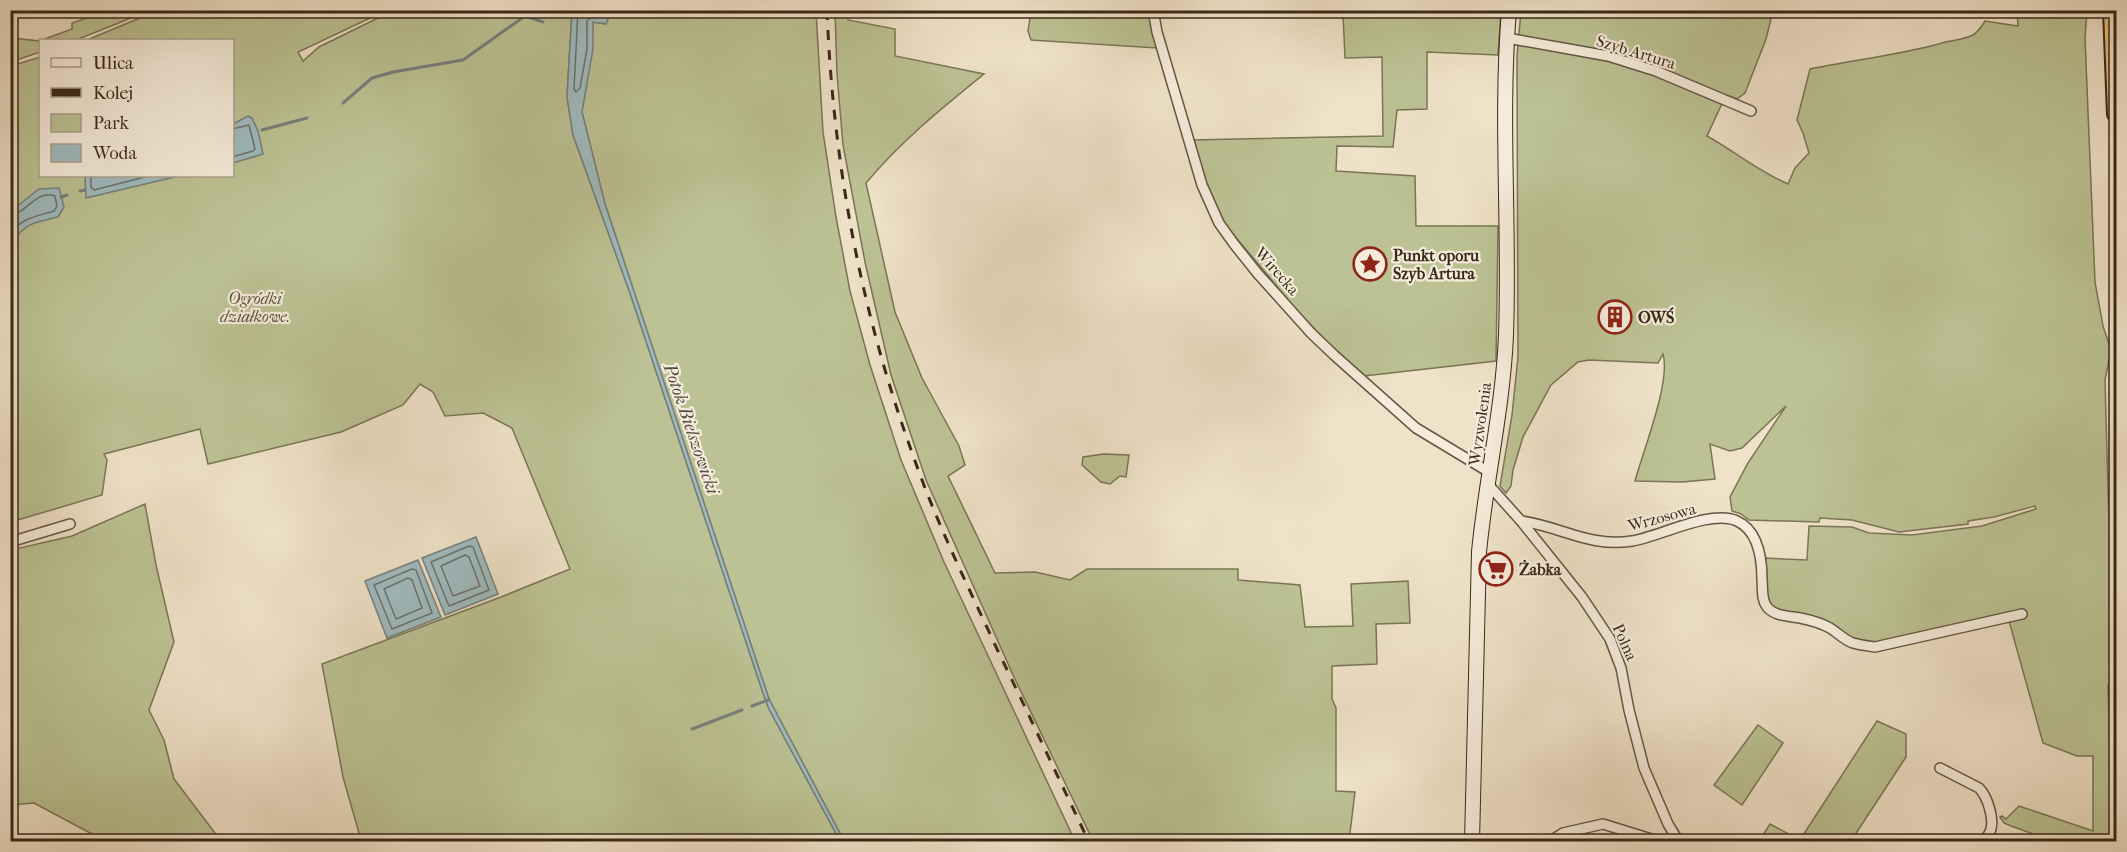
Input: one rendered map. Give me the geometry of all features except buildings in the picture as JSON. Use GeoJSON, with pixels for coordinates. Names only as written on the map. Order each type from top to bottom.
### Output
{"type":"FeatureCollection","features":[{"type":"Feature","properties":{"kind":"highway"},"geometry":{"type":"LineString","coordinates":[[2112,10],[2116,114]]}},
{"type":"Feature","properties":{"kind":"street","name":"Wirecka"},"geometry":{"type":"LineString","coordinates":[[1153,10],[1157,32],[1196,167],[1213,212],[1224,230],[1254,269],[1311,333],[1334,355],[1416,428],[1488,478]]}},
{"type":"Feature","properties":{"kind":"street","name":"Wyzwolenia"},"geometry":{"type":"LineString","coordinates":[[1472,842],[1479,552],[1501,401],[1506,331],[1509,10]]}},
{"type":"Feature","properties":{"kind":"street","name":"Szyb Artura"},"geometry":{"type":"LineString","coordinates":[[1507,38],[1618,59],[1656,71],[1751,111]]}},
{"type":"Feature","properties":{"kind":"street","name":"Polna"},"geometry":{"type":"LineString","coordinates":[[1488,478],[1587,604],[1610,639],[1621,668],[1644,768],[1668,824],[1679,842]]}},
{"type":"Feature","properties":{"kind":"street","name":"Wrzosowa"},"geometry":{"type":"LineString","coordinates":[[1521,521],[1576,537],[1611,543],[1632,541],[1701,521],[1730,518],[1749,529],[1756,542],[1761,561],[1763,601],[1767,608],[1774,613],[1816,622],[1852,643],[1861,645],[1875,647],[2022,614]]}},
{"type":"Feature","properties":{"kind":"street"},"geometry":{"type":"LineString","coordinates":[[10,542],[70,524]]}},
{"type":"Feature","properties":{"kind":"street"},"geometry":{"type":"LineString","coordinates":[[1940,768],[1983,792],[1992,821],[1991,830],[1984,842]]}},
{"type":"Feature","properties":{"kind":"street"},"geometry":{"type":"LineString","coordinates":[[1549,842],[1563,833],[1603,824],[1661,842]]}},
{"type":"Feature","properties":{"kind":"green space","name":"Ogródki działkowe."},"geometry":{"type":"Polygon","coordinates":[[[108,11],[385,11],[298,52],[303,61],[319,47],[392,11],[572,11],[567,97],[573,135],[631,296],[769,709],[840,841],[359,841],[359,833],[343,777],[322,664],[570,569],[512,428],[483,413],[445,416],[433,392],[420,384],[403,405],[341,432],[208,464],[200,429],[104,454],[107,460],[102,495],[11,522],[11,66],[39,57],[39,177],[234,177],[234,39],[89,39],[147,15],[146,12],[78,39],[45,39],[72,29],[72,23],[108,11]]]}},
{"type":"Feature","properties":{"kind":"green space"},"geometry":{"type":"Polygon","coordinates":[[[611,11],[816,11],[823,132],[850,291],[870,365],[901,460],[944,562],[1075,841],[844,841],[769,699],[605,204],[582,112],[593,22],[606,24],[611,11]]]}},
{"type":"Feature","properties":{"kind":"green space"},"geometry":{"type":"Polygon","coordinates":[[[835,11],[848,11],[848,20],[895,29],[895,56],[984,74],[937,112],[866,183],[895,312],[922,378],[959,446],[965,465],[948,476],[995,573],[1035,572],[1070,580],[1087,569],[1238,569],[1238,580],[1300,585],[1305,627],[1353,626],[1351,584],[1408,581],[1410,623],[1376,624],[1377,664],[1332,666],[1332,699],[1336,708],[1336,791],[1355,792],[1349,841],[1093,841],[1013,675],[926,480],[891,375],[865,262],[843,145],[835,11]]]}},
{"type":"Feature","properties":{"kind":"green space"},"geometry":{"type":"Polygon","coordinates":[[[1031,11],[1149,11],[1157,48],[1031,40],[1028,31],[1031,11]]]}},
{"type":"Feature","properties":{"kind":"green space"},"geometry":{"type":"Polygon","coordinates":[[[1311,11],[1501,11],[1498,55],[1427,52],[1427,109],[1397,110],[1393,147],[1337,146],[1336,171],[1415,176],[1416,226],[1498,226],[1496,361],[1364,376],[1301,315],[1222,221],[1201,171],[1192,140],[1383,136],[1382,57],[1345,58],[1343,14],[1311,16],[1311,11]]]}},
{"type":"Feature","properties":{"kind":"green space"},"geometry":{"type":"Polygon","coordinates":[[[1521,11],[1773,11],[1766,39],[1745,93],[1737,99],[1726,95],[1707,136],[1767,174],[1788,184],[1795,168],[1809,153],[1797,120],[1810,69],[1910,51],[1965,38],[1977,32],[1985,21],[2018,26],[2017,11],[2087,11],[2085,38],[2095,282],[2103,326],[2111,350],[2105,380],[2109,524],[2109,662],[2114,674],[2108,685],[2112,841],[2053,841],[2004,823],[2000,817],[2006,819],[2019,806],[2093,831],[2093,756],[2077,756],[2043,743],[2009,621],[1879,643],[1857,642],[1772,608],[1767,600],[1764,558],[1807,560],[1809,526],[1852,527],[1869,533],[1912,535],[1982,526],[2036,509],[2035,506],[1968,521],[1968,524],[1899,532],[1852,520],[1820,518],[1819,522],[1749,520],[1732,511],[1730,497],[1748,463],[1786,406],[1742,448],[1730,451],[1710,444],[1715,479],[1682,482],[1635,481],[1660,399],[1663,354],[1658,363],[1589,360],[1578,362],[1551,385],[1523,437],[1513,470],[1511,486],[1506,493],[1500,486],[1512,415],[1518,357],[1517,56],[1521,11]]]}},
{"type":"Feature","properties":{"kind":"green space"},"geometry":{"type":"Polygon","coordinates":[[[11,38],[39,41],[39,52],[11,62],[11,38]]]}},
{"type":"Feature","properties":{"kind":"green space"},"geometry":{"type":"Polygon","coordinates":[[[1104,454],[1129,455],[1126,477],[1120,476],[1110,484],[1101,482],[1082,465],[1083,457],[1104,454]]]}},
{"type":"Feature","properties":{"kind":"green space"},"geometry":{"type":"Polygon","coordinates":[[[145,504],[174,642],[149,710],[164,740],[174,779],[221,841],[105,841],[34,803],[11,805],[11,550],[72,536],[145,504]]]}},
{"type":"Feature","properties":{"kind":"green space"},"geometry":{"type":"Polygon","coordinates":[[[1877,721],[1906,734],[1906,757],[1851,841],[1759,841],[1770,824],[1800,840],[1877,721]]]}},
{"type":"Feature","properties":{"kind":"green space"},"geometry":{"type":"Polygon","coordinates":[[[1758,725],[1783,743],[1742,805],[1714,785],[1758,725]]]}},
{"type":"Feature","properties":{"kind":"water"},"geometry":{"type":"Polygon","coordinates":[[[572,11],[611,11],[606,24],[593,22],[593,49],[582,112],[605,204],[769,699],[844,841],[840,841],[769,709],[631,296],[573,135],[567,97],[572,11]]]}},
{"type":"Feature","properties":{"kind":"water"},"geometry":{"type":"Polygon","coordinates":[[[248,116],[252,118],[258,131],[263,154],[234,163],[234,123],[248,116]]]}},
{"type":"Feature","properties":{"kind":"water"},"geometry":{"type":"Polygon","coordinates":[[[85,177],[175,177],[86,198],[85,177]]]}},
{"type":"Feature","properties":{"kind":"water"},"geometry":{"type":"Polygon","coordinates":[[[59,188],[64,207],[58,217],[31,224],[21,231],[11,244],[11,211],[39,189],[59,188]]]}},
{"type":"Feature","properties":{"kind":"water"},"geometry":{"type":"Polygon","coordinates":[[[476,537],[498,594],[445,615],[422,558],[476,537]]]}},
{"type":"Feature","properties":{"kind":"water"},"geometry":{"type":"Polygon","coordinates":[[[418,560],[441,617],[387,638],[365,581],[418,560]]]}},
{"type":"Feature","properties":{"kind":"waterway"},"geometry":{"type":"LineString","coordinates":[[343,103],[372,78],[393,72],[463,60],[525,16],[543,22]]}},
{"type":"Feature","properties":{"kind":"waterway"},"geometry":{"type":"LineString","coordinates":[[262,130],[307,118]]}},
{"type":"Feature","properties":{"kind":"waterway"},"geometry":{"type":"LineString","coordinates":[[80,191],[85,190]]}},
{"type":"Feature","properties":{"kind":"waterway"},"geometry":{"type":"LineString","coordinates":[[61,197],[67,195]]}},
{"type":"Feature","properties":{"kind":"waterway"},"geometry":{"type":"LineString","coordinates":[[752,706],[768,700]]}},
{"type":"Feature","properties":{"kind":"waterway"},"geometry":{"type":"LineString","coordinates":[[692,729],[742,710]]}},
{"type":"Feature","properties":{"kind":"railway"},"geometry":{"type":"LineString","coordinates":[[827,10],[830,68],[843,181],[865,293],[895,403],[923,483],[943,531],[1089,842]]}},
{"type":"Feature","properties":{"kind":"place","name":"Punkt oporu Szyb Artura"},"geometry":{"type":"Point","coordinates":[1370,264]}},
{"type":"Feature","properties":{"kind":"place","name":"OWŚ"},"geometry":{"type":"Point","coordinates":[1615,317]}},
{"type":"Feature","properties":{"kind":"place","name":"Żabka"},"geometry":{"type":"Point","coordinates":[1496,569]}},
{"type":"Feature","properties":{"kind":"water label","name":"Potok Bielszowicki"},"geometry":{"type":"Point","coordinates":[691,429]}}]}
